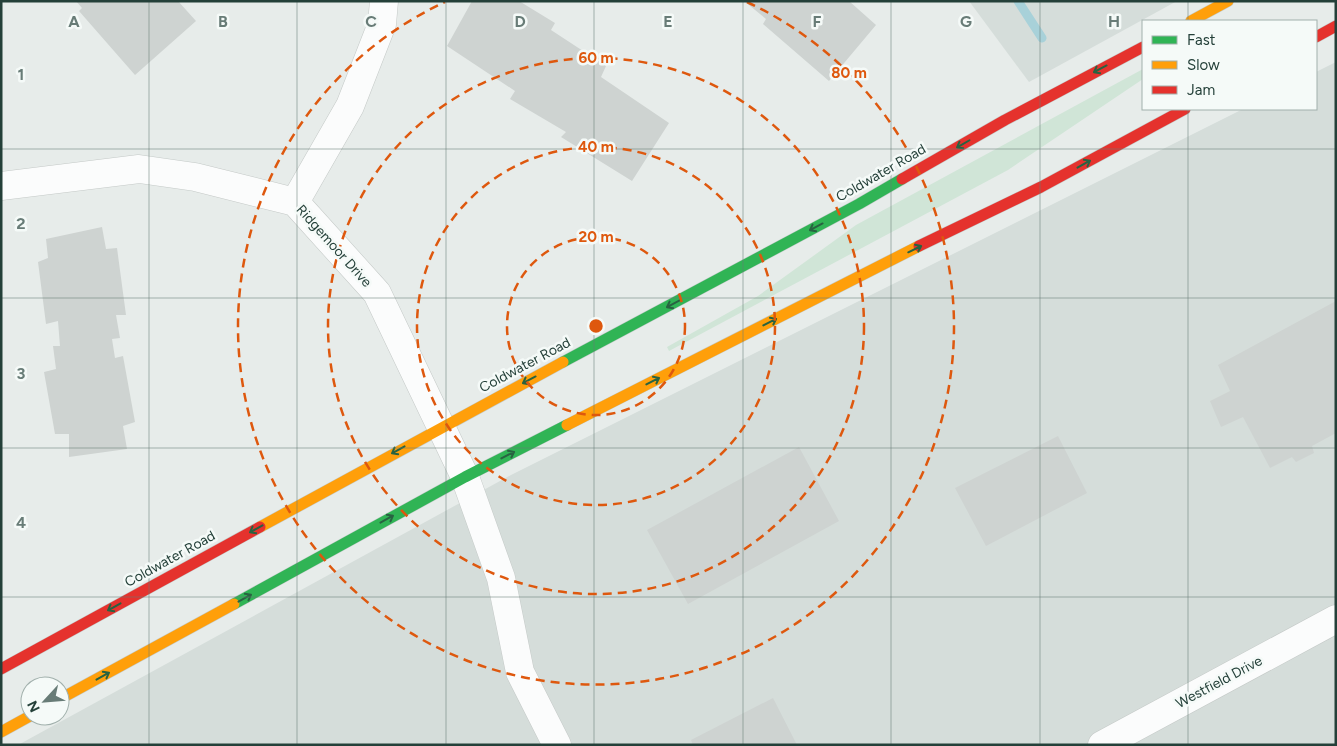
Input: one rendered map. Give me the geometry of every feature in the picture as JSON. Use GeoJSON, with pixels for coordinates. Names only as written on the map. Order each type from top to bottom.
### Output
{"type":"FeatureCollection","features":[{"type":"Feature","properties":{"kind":"main road"},"geometry":{"type":"LineString","coordinates":[[1193,20],[1228,1]]}},
{"type":"Feature","properties":{"kind":"main road"},"geometry":{"type":"LineString","coordinates":[[1317,36],[1336,26]]}},
{"type":"Feature","properties":{"kind":"main road","name":"Coldwater Road"},"geometry":{"type":"LineString","coordinates":[[1,669],[441,427],[859,204],[1005,120],[1142,48]]}},
{"type":"Feature","properties":{"kind":"main road"},"geometry":{"type":"LineString","coordinates":[[70,694],[465,477],[885,263],[1041,187],[1182,110]]}},
{"type":"Feature","properties":{"kind":"main road"},"geometry":{"type":"LineString","coordinates":[[1,732],[20,722]]}},
{"type":"Feature","properties":{"kind":"street"},"geometry":{"type":"LineString","coordinates":[[295,202],[350,106],[382,24],[384,1]]}},
{"type":"Feature","properties":{"kind":"street","name":"Ridgemoor Drive"},"geometry":{"type":"LineString","coordinates":[[1,186],[139,169],[195,177],[295,202],[377,294],[465,477],[502,578],[520,672],[557,745]]}},
{"type":"Feature","properties":{"kind":"street","name":"Westfield Drive"},"geometry":{"type":"LineString","coordinates":[[1102,745],[1336,619]]}},
{"type":"Feature","properties":{"kind":"shaded area"},"geometry":{"type":"Polygon","coordinates":[[[969,1],[1177,1],[1142,20],[1029,82],[969,1]]]}},
{"type":"Feature","properties":{"kind":"shaded area"},"geometry":{"type":"Polygon","coordinates":[[[1336,62],[1336,745],[18,745],[53,726],[70,726],[70,717],[511,475],[1241,110],[1317,110],[1317,72],[1336,62]]]}},
{"type":"Feature","properties":{"kind":"green space"},"geometry":{"type":"Polygon","coordinates":[[[1142,70],[1142,80],[1008,170],[669,351],[667,347],[758,296],[856,225],[1142,70]]]}},
{"type":"Feature","properties":{"kind":"building"},"geometry":{"type":"Polygon","coordinates":[[[76,1],[178,1],[196,21],[135,75],[79,11],[82,8],[76,1]]]}},
{"type":"Feature","properties":{"kind":"building"},"geometry":{"type":"Polygon","coordinates":[[[472,1],[519,1],[555,23],[551,30],[606,66],[601,77],[669,123],[632,181],[561,137],[566,132],[510,99],[515,91],[447,46],[472,1]]]}},
{"type":"Feature","properties":{"kind":"building"},"geometry":{"type":"Polygon","coordinates":[[[744,1],[849,1],[876,25],[829,81],[763,24],[766,19],[744,1]]]}},
{"type":"Feature","properties":{"kind":"building"},"geometry":{"type":"Polygon","coordinates":[[[102,227],[106,249],[117,248],[126,315],[116,315],[120,338],[112,339],[115,358],[123,356],[135,422],[123,426],[127,449],[69,457],[69,434],[55,434],[44,372],[56,369],[53,346],[60,346],[58,321],[46,324],[38,262],[48,258],[46,239],[102,227]]]}},
{"type":"Feature","properties":{"kind":"building"},"geometry":{"type":"Polygon","coordinates":[[[1336,301],[1336,433],[1312,446],[1314,453],[1296,462],[1292,457],[1270,468],[1243,417],[1221,427],[1210,401],[1230,391],[1218,365],[1336,301]]]}},
{"type":"Feature","properties":{"kind":"building"},"geometry":{"type":"Polygon","coordinates":[[[1058,436],[1087,493],[986,546],[955,488],[1058,436]]]}},
{"type":"Feature","properties":{"kind":"building"},"geometry":{"type":"Polygon","coordinates":[[[799,447],[839,521],[688,604],[647,530],[799,447]]]}},
{"type":"Feature","properties":{"kind":"building"},"geometry":{"type":"Polygon","coordinates":[[[773,698],[797,745],[693,745],[691,740],[773,698]]]}},
{"type":"Feature","properties":{"kind":"waterway"},"geometry":{"type":"LineString","coordinates":[[1018,1],[1042,38]]}},
{"type":"Feature","properties":{"kind":"traffic: fast"},"geometry":{"type":"LineString","coordinates":[[563,362],[859,204],[902,179]]}},
{"type":"Feature","properties":{"kind":"traffic: fast"},"geometry":{"type":"LineString","coordinates":[[234,604],[465,477],[567,425]]}},
{"type":"Feature","properties":{"kind":"traffic: slow"},"geometry":{"type":"LineString","coordinates":[[1193,20],[1228,1]]}},
{"type":"Feature","properties":{"kind":"traffic: slow"},"geometry":{"type":"LineString","coordinates":[[567,425],[919,246]]}},
{"type":"Feature","properties":{"kind":"traffic: slow"},"geometry":{"type":"LineString","coordinates":[[260,527],[563,362]]}},
{"type":"Feature","properties":{"kind":"traffic: slow"},"geometry":{"type":"LineString","coordinates":[[70,694],[234,604]]}},
{"type":"Feature","properties":{"kind":"traffic: slow"},"geometry":{"type":"LineString","coordinates":[[1,732],[20,722]]}},
{"type":"Feature","properties":{"kind":"traffic: jam"},"geometry":{"type":"LineString","coordinates":[[1317,36],[1336,26]]}},
{"type":"Feature","properties":{"kind":"traffic: jam"},"geometry":{"type":"LineString","coordinates":[[902,179],[1005,120],[1142,48]]}},
{"type":"Feature","properties":{"kind":"traffic: jam"},"geometry":{"type":"LineString","coordinates":[[919,246],[1041,187],[1183,110]]}},
{"type":"Feature","properties":{"kind":"traffic: jam"},"geometry":{"type":"LineString","coordinates":[[1,669],[260,527]]}}]}
